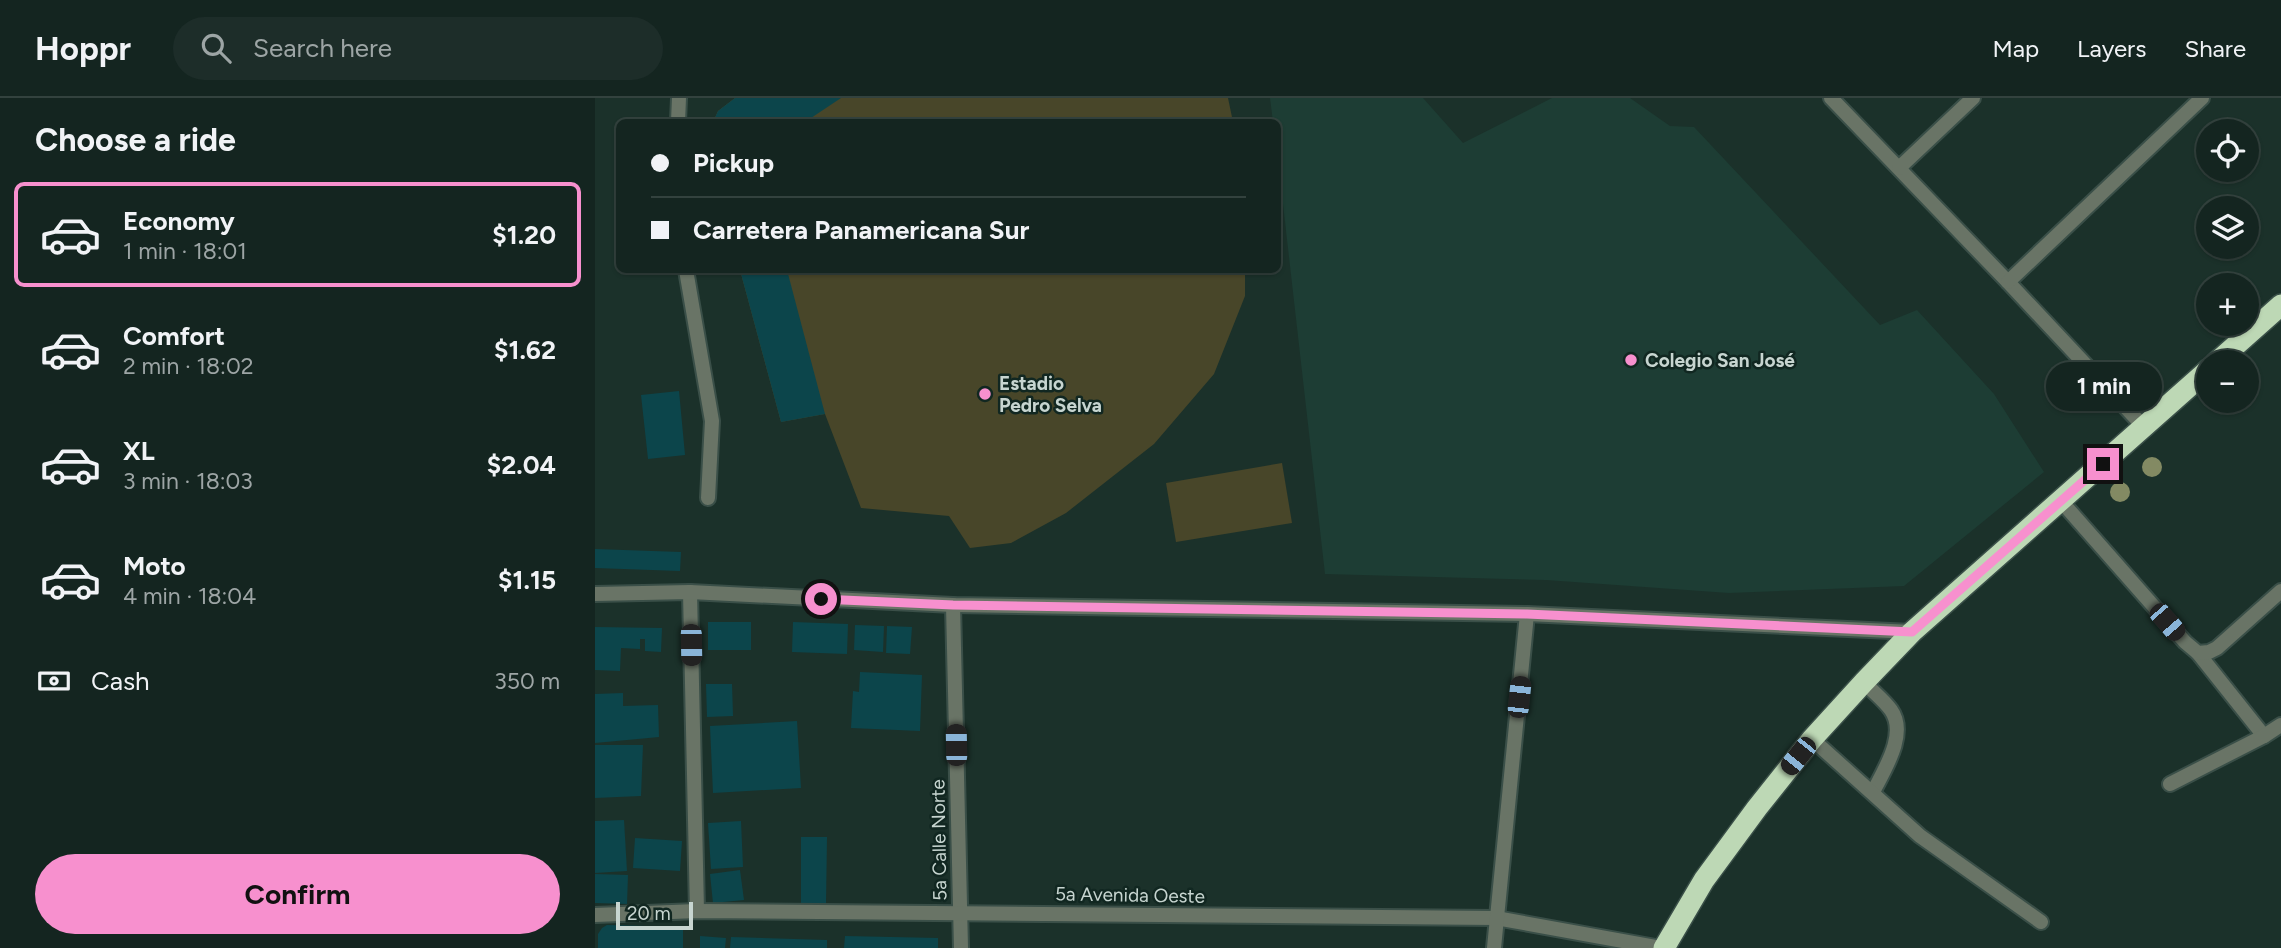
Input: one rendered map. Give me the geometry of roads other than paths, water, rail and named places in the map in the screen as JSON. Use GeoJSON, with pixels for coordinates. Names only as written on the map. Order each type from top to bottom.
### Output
{"type":"FeatureCollection","features":[{"type":"Feature","properties":{"kind":"highway"},"geometry":{"type":"LineString","coordinates":[[2230,350],[2281,305]]}},
{"type":"Feature","properties":{"kind":"highway"},"geometry":{"type":"LineString","coordinates":[[1663,948],[1704,880],[1757,808],[1812,739],[1864,682],[1912,632],[2196,381]]}},
{"type":"Feature","properties":{"kind":"street"},"geometry":{"type":"LineString","coordinates":[[678,119],[679,98]]}},
{"type":"Feature","properties":{"kind":"street"},"geometry":{"type":"LineString","coordinates":[[1831,98],[2144,427]]}},
{"type":"Feature","properties":{"kind":"street"},"geometry":{"type":"LineString","coordinates":[[1899,168],[1973,98]]}},
{"type":"Feature","properties":{"kind":"street"},"geometry":{"type":"LineString","coordinates":[[2008,282],[2201,98]]}},
{"type":"Feature","properties":{"kind":"street"},"geometry":{"type":"LineString","coordinates":[[687,273],[712,421],[708,498]]}},
{"type":"Feature","properties":{"kind":"street"},"geometry":{"type":"LineString","coordinates":[[2061,500],[2185,642],[2198,653],[2264,736]]}},
{"type":"Feature","properties":{"kind":"street"},"geometry":{"type":"LineString","coordinates":[[2198,653],[2217,648],[2281,591]]}},
{"type":"Feature","properties":{"kind":"street"},"geometry":{"type":"LineString","coordinates":[[595,594],[690,592],[953,605],[1527,614],[1912,632]]}},
{"type":"Feature","properties":{"kind":"street"},"geometry":{"type":"LineString","coordinates":[[690,592],[697,911]]}},
{"type":"Feature","properties":{"kind":"street","name":"5a Calle Norte"},"geometry":{"type":"LineString","coordinates":[[953,605],[961,948]]}},
{"type":"Feature","properties":{"kind":"street"},"geometry":{"type":"LineString","coordinates":[[1494,948],[1527,614]]}},
{"type":"Feature","properties":{"kind":"street"},"geometry":{"type":"LineString","coordinates":[[1864,682],[1892,711],[1895,723],[1896,744],[1873,792]]}},
{"type":"Feature","properties":{"kind":"street"},"geometry":{"type":"LineString","coordinates":[[2170,785],[2281,725]]}},
{"type":"Feature","properties":{"kind":"street"},"geometry":{"type":"LineString","coordinates":[[1812,739],[1920,835],[2041,922]]}},
{"type":"Feature","properties":{"kind":"street","name":"5a Avenida Oeste"},"geometry":{"type":"LineString","coordinates":[[595,915],[697,911],[1496,918],[1663,948]]}},
{"type":"Feature","properties":{"kind":"place","name":"Colegio San José"},"geometry":{"type":"Point","coordinates":[1631,360]}},
{"type":"Feature","properties":{"kind":"place","name":"Estadio Pedro Selva"},"geometry":{"type":"Point","coordinates":[985,394]}}]}
